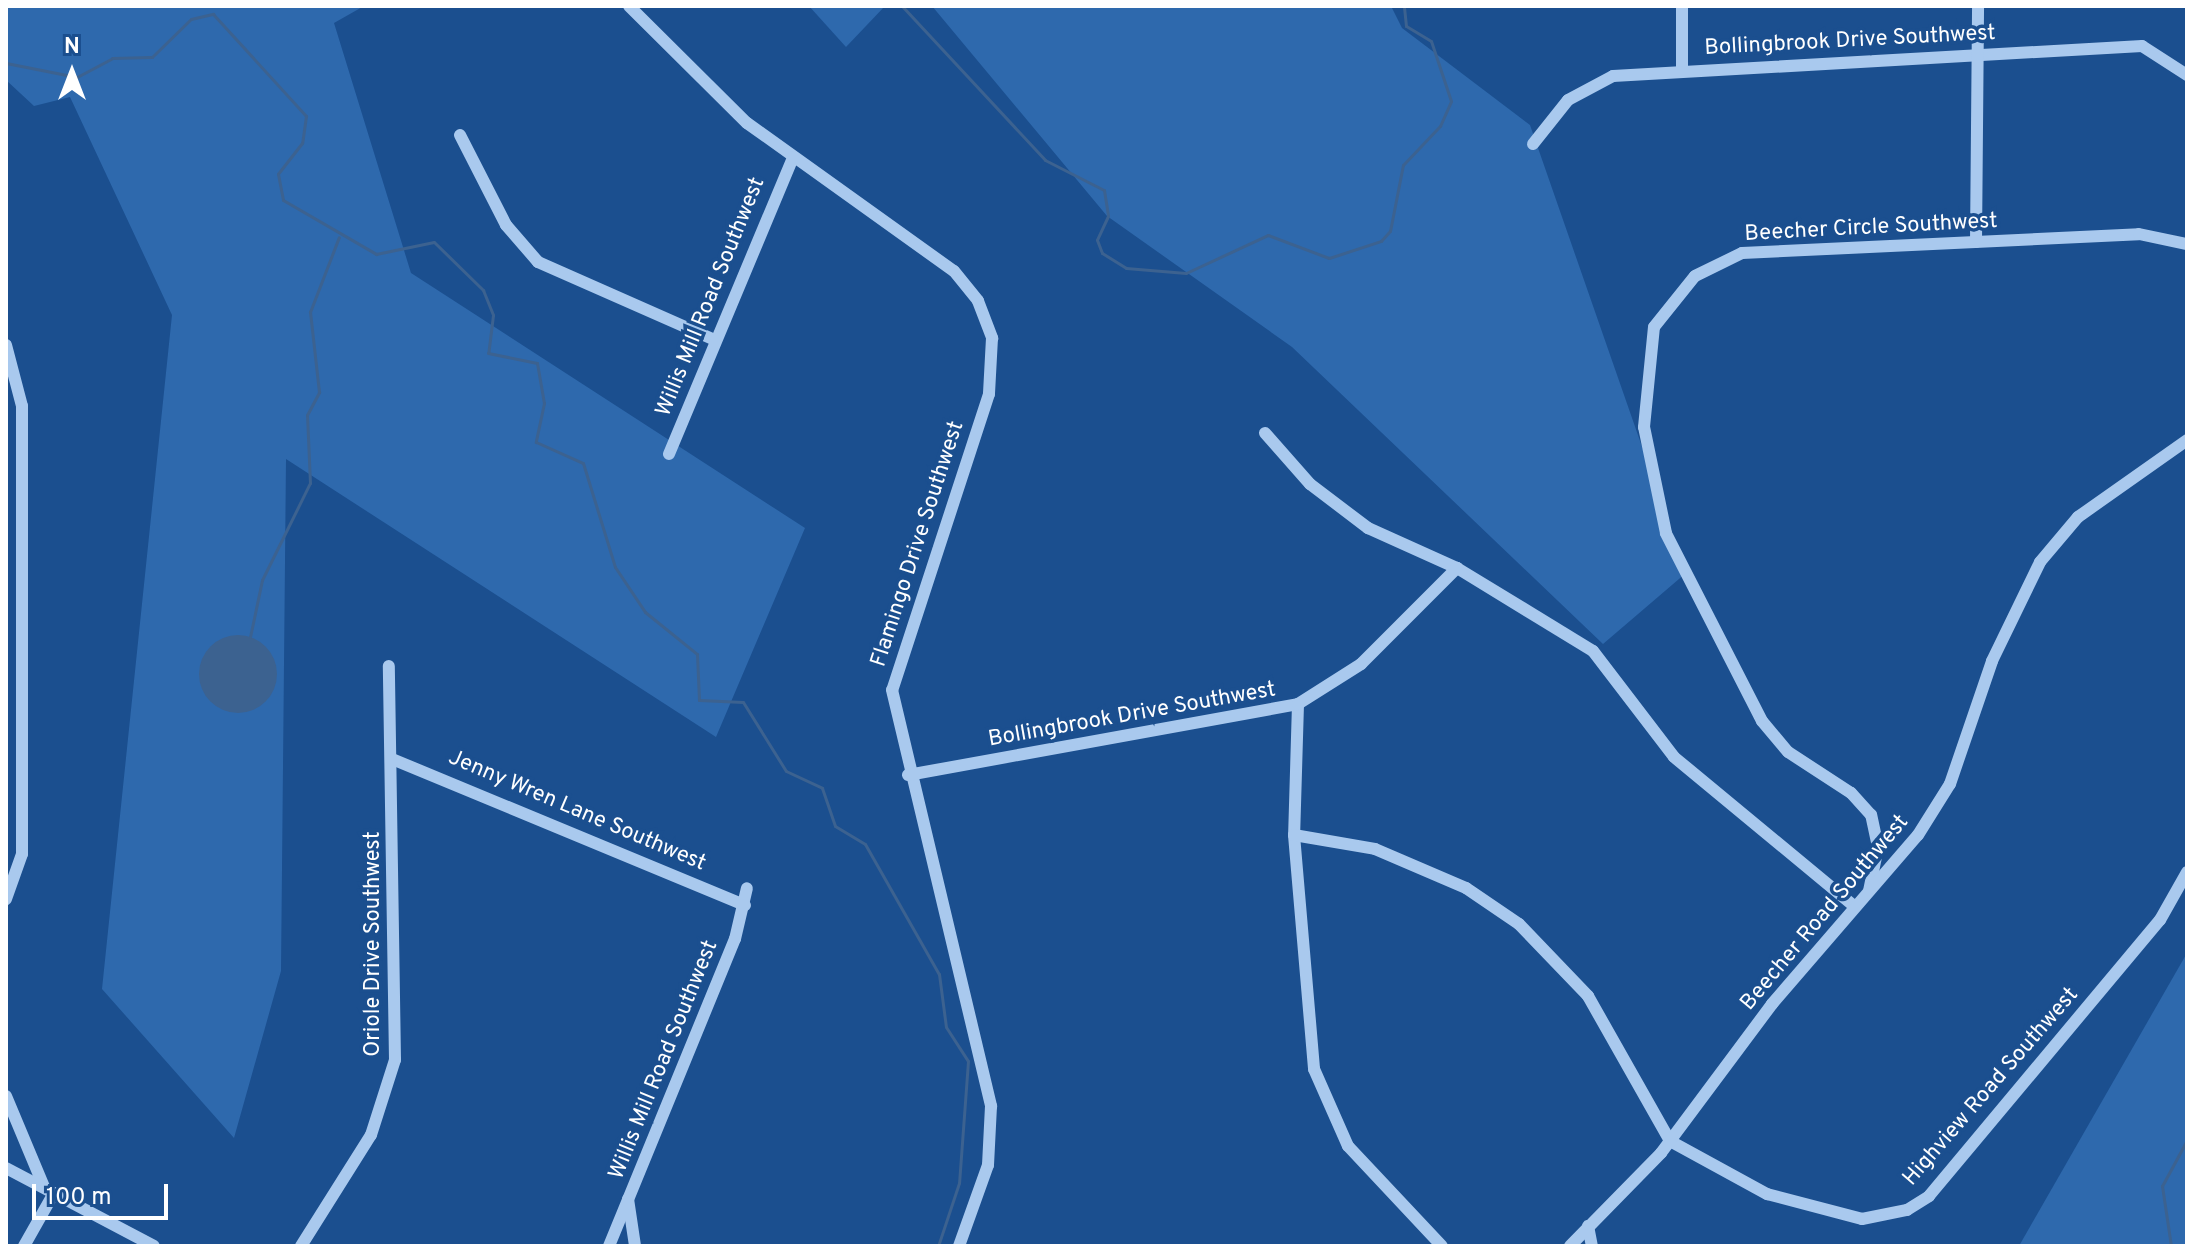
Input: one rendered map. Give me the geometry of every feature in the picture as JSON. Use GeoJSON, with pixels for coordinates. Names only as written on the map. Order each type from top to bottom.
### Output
{"type":"FeatureCollection","features":[{"type":"Feature","properties":{"kind":"street","name":"Flamingo Drive Southwest"},"geometry":{"type":"LineString","coordinates":[[629,6],[706,86],[793,157],[954,271],[978,301],[992,338],[989,394],[893,676],[908,775],[991,1106],[988,1165],[959,1246]]}},
{"type":"Feature","properties":{"kind":"street"},"geometry":{"type":"LineString","coordinates":[[1682,6],[1682,69]]}},
{"type":"Feature","properties":{"kind":"street"},"geometry":{"type":"LineString","coordinates":[[1976,242],[1981,54],[1978,6]]}},
{"type":"Feature","properties":{"kind":"street","name":"Bollingbrook Drive Southwest"},"geometry":{"type":"LineString","coordinates":[[1533,144],[1558,109],[1594,81],[1682,69],[2142,46],[2187,75]]}},
{"type":"Feature","properties":{"kind":"street"},"geometry":{"type":"LineString","coordinates":[[460,135],[506,225],[538,262],[715,340]]}},
{"type":"Feature","properties":{"kind":"street","name":"Willis Mill Road Southwest"},"geometry":{"type":"LineString","coordinates":[[669,454],[793,157]]}},
{"type":"Feature","properties":{"kind":"street","name":"Beecher Circle Southwest"},"geometry":{"type":"LineString","coordinates":[[1869,891],[1878,847],[1871,815],[1851,793],[1788,752],[1762,721],[1666,533],[1644,427],[1647,352],[1671,299],[1733,256],[2139,234],[2187,244]]}},
{"type":"Feature","properties":{"kind":"street"},"geometry":{"type":"LineString","coordinates":[[6,345],[22,406],[22,854],[6,899]]}},
{"type":"Feature","properties":{"kind":"street"},"geometry":{"type":"LineString","coordinates":[[1265,433],[1301,477],[1357,521],[1457,568],[1593,651],[1674,757],[1855,907]]}},
{"type":"Feature","properties":{"kind":"street","name":"Beecher Road Southwest"},"geometry":{"type":"LineString","coordinates":[[1570,1246],[1670,1141],[1855,907],[1918,835],[1950,784],[1992,661],[2040,562],[2078,517],[2187,440]]}},
{"type":"Feature","properties":{"kind":"street","name":"Bollingbrook Drive Southwest"},"geometry":{"type":"LineString","coordinates":[[908,775],[1298,704],[1361,664],[1457,568]]}},
{"type":"Feature","properties":{"kind":"street","name":"Oriole Drive Southwest"},"geometry":{"type":"LineString","coordinates":[[301,1246],[371,1135],[392,1081],[389,666]]}},
{"type":"Feature","properties":{"kind":"street"},"geometry":{"type":"LineString","coordinates":[[1298,704],[1294,835],[1311,1055],[1324,1101],[1361,1163],[1442,1246]]}},
{"type":"Feature","properties":{"kind":"street","name":"Jenny Wren Lane Southwest"},"geometry":{"type":"LineString","coordinates":[[392,759],[745,905]]}},
{"type":"Feature","properties":{"kind":"street"},"geometry":{"type":"LineString","coordinates":[[1294,835],[1405,859],[1519,924],[1603,1017],[1670,1141]]}},
{"type":"Feature","properties":{"kind":"street","name":"Highview Road Southwest"},"geometry":{"type":"LineString","coordinates":[[1670,1141],[1801,1206],[1862,1219],[1907,1210],[1929,1196],[2160,920],[2187,872]]}},
{"type":"Feature","properties":{"kind":"street","name":"Willis Mill Road Southwest"},"geometry":{"type":"LineString","coordinates":[[635,1246],[628,1199],[745,905],[747,888]]}},
{"type":"Feature","properties":{"kind":"street"},"geometry":{"type":"LineString","coordinates":[[6,1096],[49,1190],[24,1246]]}},
{"type":"Feature","properties":{"kind":"street"},"geometry":{"type":"LineString","coordinates":[[6,1168],[154,1246]]}},
{"type":"Feature","properties":{"kind":"street"},"geometry":{"type":"LineString","coordinates":[[609,1246],[628,1199]]}},
{"type":"Feature","properties":{"kind":"street"},"geometry":{"type":"LineString","coordinates":[[1588,1226],[1592,1246]]}},
{"type":"Feature","properties":{"kind":"shaded area"},"geometry":{"type":"Polygon","coordinates":[[[6,6],[364,6],[334,23],[411,273],[805,528],[716,737],[286,459],[281,971],[234,1138],[102,989],[172,315],[70,97],[34,106],[6,80],[6,6]]]}},
{"type":"Feature","properties":{"kind":"shaded area"},"geometry":{"type":"Polygon","coordinates":[[[809,6],[885,6],[846,47],[809,6]]]}},
{"type":"Feature","properties":{"kind":"shaded area"},"geometry":{"type":"Polygon","coordinates":[[[932,6],[1391,6],[1402,28],[1530,125],[1686,573],[1603,644],[1292,347],[1107,216],[932,6]]]}},
{"type":"Feature","properties":{"kind":"shaded area"},"geometry":{"type":"Polygon","coordinates":[[[238,635],[253,638],[266,646],[274,659],[277,674],[274,689],[266,702],[253,710],[238,713],[223,710],[210,702],[202,689],[199,674],[202,659],[210,646],[223,638],[238,635]]]}},
{"type":"Feature","properties":{"kind":"shaded area"},"geometry":{"type":"Polygon","coordinates":[[[2187,953],[2187,1246],[2019,1246],[2187,953]]]}},
{"type":"Feature","properties":{"kind":"waterway"},"geometry":{"type":"LineString","coordinates":[[902,6],[1045,160],[1104,190],[1108,216],[1097,240],[1102,253],[1126,268],[1186,273],[1268,235],[1329,258],[1381,241],[1390,231],[1403,165],[1440,126],[1451,101],[1431,41],[1406,26],[1404,6]]}},
{"type":"Feature","properties":{"kind":"waterway"},"geometry":{"type":"LineString","coordinates":[[213,14],[306,116],[302,143],[278,174],[283,200],[376,254],[434,242],[483,290],[493,315],[488,353],[537,363],[544,403],[536,442],[583,463],[615,567],[645,612],[697,654],[699,700],[743,702],[786,771],[822,788],[835,826],[865,844],[939,974],[946,1027],[968,1061],[959,1183],[938,1246]]}},
{"type":"Feature","properties":{"kind":"waterway"},"geometry":{"type":"LineString","coordinates":[[6,63],[77,77],[112,58],[152,57],[191,19],[213,14]]}},
{"type":"Feature","properties":{"kind":"waterway"},"geometry":{"type":"LineString","coordinates":[[250,637],[262,580],[310,483],[307,415],[319,392],[310,312],[339,237]]}},
{"type":"Feature","properties":{"kind":"waterway"},"geometry":{"type":"LineString","coordinates":[[2171,1246],[2162,1186],[2187,1140]]}}]}
